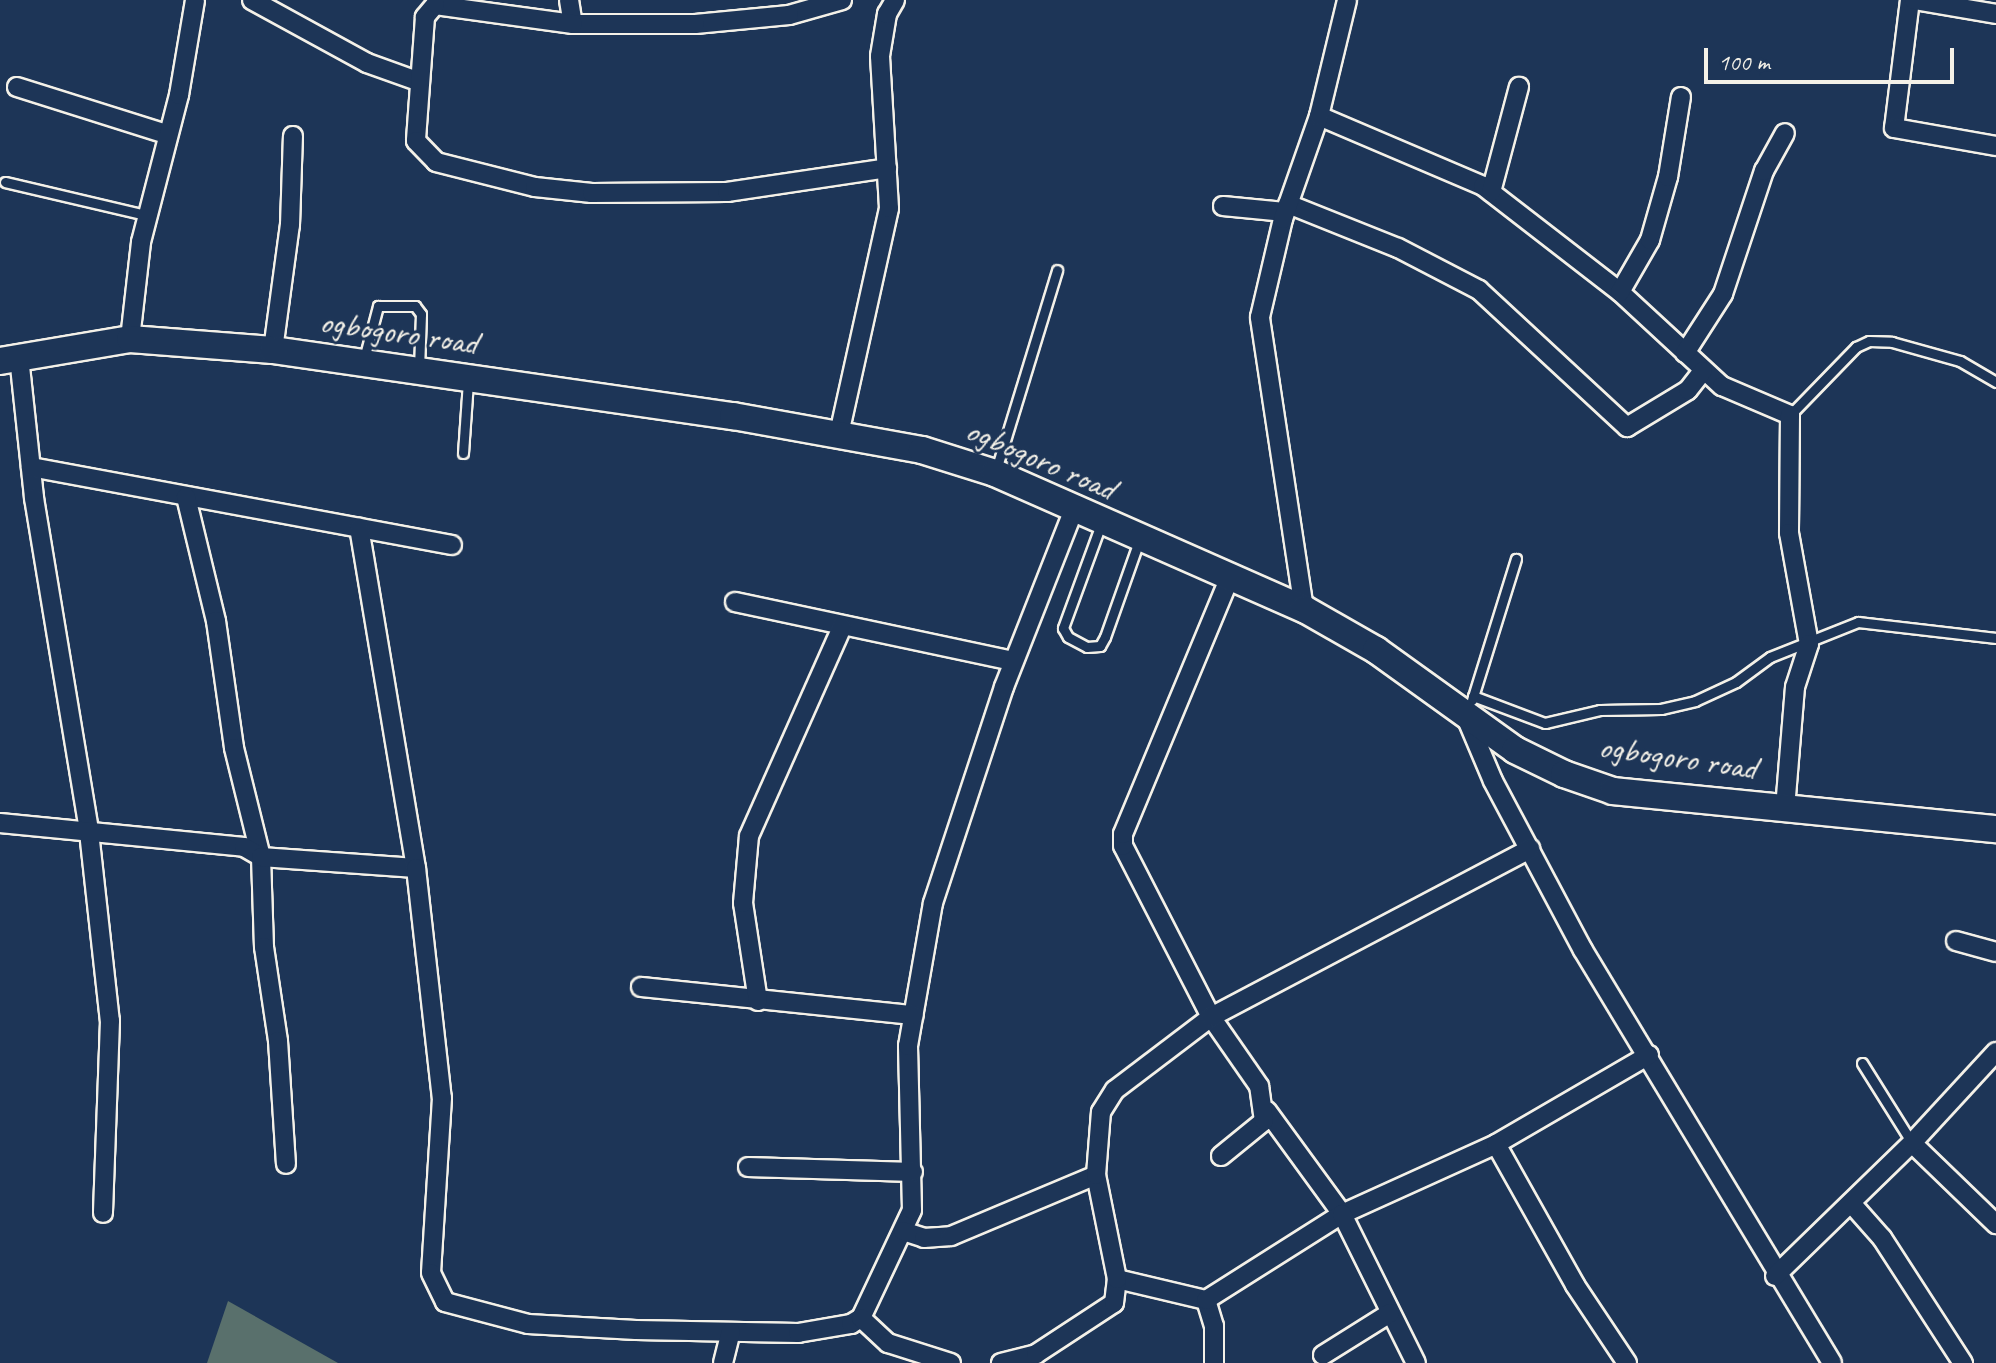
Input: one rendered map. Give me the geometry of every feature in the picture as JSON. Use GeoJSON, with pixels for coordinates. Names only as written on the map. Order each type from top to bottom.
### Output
{"type":"FeatureCollection","features":[{"type":"Feature","properties":{"kind":"street"},"geometry":{"type":"LineString","coordinates":[[130,339],[146,215],[195,0]]}},
{"type":"Feature","properties":{"kind":"street"},"geometry":{"type":"LineString","coordinates":[[252,0],[356,58],[420,82]]}},
{"type":"Feature","properties":{"kind":"street"},"geometry":{"type":"LineString","coordinates":[[569,0],[573,24]]}},
{"type":"Feature","properties":{"kind":"street"},"geometry":{"type":"LineString","coordinates":[[740,0],[745,19]]}},
{"type":"Feature","properties":{"kind":"street"},"geometry":{"type":"LineString","coordinates":[[842,0],[789,15],[745,19],[573,24],[464,4],[435,5],[429,10],[416,141],[422,153],[436,162],[535,187],[592,193],[727,192],[887,168]]}},
{"type":"Feature","properties":{"kind":"street"},"geometry":{"type":"LineString","coordinates":[[839,434],[889,208],[880,56],[895,0]]}},
{"type":"Feature","properties":{"kind":"street"},"geometry":{"type":"LineString","coordinates":[[1304,609],[1260,317],[1287,208],[1319,116],[1347,0]]}},
{"type":"Feature","properties":{"kind":"street"},"geometry":{"type":"LineString","coordinates":[[1996,14],[1912,0],[1894,128],[1996,146]]}},
{"type":"Feature","properties":{"kind":"street"},"geometry":{"type":"LineString","coordinates":[[17,87],[166,134]]}},
{"type":"Feature","properties":{"kind":"street"},"geometry":{"type":"LineString","coordinates":[[1491,192],[1519,87]]}},
{"type":"Feature","properties":{"kind":"street"},"geometry":{"type":"LineString","coordinates":[[1620,292],[1650,240],[1668,177],[1681,97]]}},
{"type":"Feature","properties":{"kind":"street"},"geometry":{"type":"LineString","coordinates":[[1319,116],[1491,192],[1620,292],[1722,386],[1790,415],[1789,533],[1809,644],[1795,687],[1785,808]]}},
{"type":"Feature","properties":{"kind":"street"},"geometry":{"type":"LineString","coordinates":[[1685,353],[1723,294],[1764,171],[1785,133]]}},
{"type":"Feature","properties":{"kind":"street"},"geometry":{"type":"LineString","coordinates":[[273,350],[290,225],[293,136]]}},
{"type":"Feature","properties":{"kind":"street"},"geometry":{"type":"LineString","coordinates":[[1223,206],[1287,208],[1398,248],[1479,290],[1627,427],[1688,390],[1703,371]]}},
{"type":"Feature","properties":{"kind":"street","name":"ogbogoro road"},"geometry":{"type":"LineString","coordinates":[[9,359],[130,339],[273,350],[839,434],[922,450],[995,473],[1139,541],[1231,575],[1304,609],[1470,706],[1515,750],[1613,791],[1996,829]]}},
{"type":"Feature","properties":{"kind":"street"},"geometry":{"type":"LineString","coordinates":[[9,359],[31,467],[89,832],[110,1021],[103,1213]]}},
{"type":"Feature","properties":{"kind":"street"},"geometry":{"type":"LineString","coordinates":[[31,467],[452,545]]}},
{"type":"Feature","properties":{"kind":"street"},"geometry":{"type":"LineString","coordinates":[[186,497],[216,621],[234,748],[255,848],[264,947],[278,1041],[286,1164]]}},
{"type":"Feature","properties":{"kind":"street"},"geometry":{"type":"LineString","coordinates":[[359,528],[416,868],[442,1098],[431,1273],[438,1291],[445,1302],[528,1324],[731,1332],[827,1331],[861,1318],[912,1210],[908,1046],[947,851],[1013,661],[1074,509]]}},
{"type":"Feature","properties":{"kind":"street"},"geometry":{"type":"LineString","coordinates":[[1231,575],[1123,834],[1123,846],[1211,1017],[1259,1086],[1267,1111],[1342,1214],[1416,1363]]}},
{"type":"Feature","properties":{"kind":"street"},"geometry":{"type":"LineString","coordinates":[[735,602],[1013,661]]}},
{"type":"Feature","properties":{"kind":"street"},"geometry":{"type":"LineString","coordinates":[[758,1001],[743,903],[749,836],[842,627]]}},
{"type":"Feature","properties":{"kind":"street"},"geometry":{"type":"LineString","coordinates":[[1470,706],[1530,849],[1583,950],[1649,1055],[1775,1276],[1832,1363]]}},
{"type":"Feature","properties":{"kind":"street"},"geometry":{"type":"LineString","coordinates":[[0,823],[255,848],[416,868]]}},
{"type":"Feature","properties":{"kind":"street"},"geometry":{"type":"LineString","coordinates":[[1001,1363],[1036,1354],[1114,1303],[1117,1279],[1096,1175],[1101,1112],[1115,1090],[1211,1017],[1478,872],[1530,849]]}},
{"type":"Feature","properties":{"kind":"street"},"geometry":{"type":"LineString","coordinates":[[1956,941],[1996,952]]}},
{"type":"Feature","properties":{"kind":"street"},"geometry":{"type":"LineString","coordinates":[[641,987],[914,1015]]}},
{"type":"Feature","properties":{"kind":"street"},"geometry":{"type":"LineString","coordinates":[[1775,1276],[1912,1143],[1996,1052]]}},
{"type":"Feature","properties":{"kind":"street"},"geometry":{"type":"LineString","coordinates":[[1117,1279],[1206,1300],[1342,1214],[1496,1144],[1649,1055]]}},
{"type":"Feature","properties":{"kind":"street"},"geometry":{"type":"LineString","coordinates":[[1221,1156],[1264,1121],[1267,1111]]}},
{"type":"Feature","properties":{"kind":"street"},"geometry":{"type":"LineString","coordinates":[[1912,1143],[1996,1224]]}},
{"type":"Feature","properties":{"kind":"street"},"geometry":{"type":"LineString","coordinates":[[1496,1144],[1575,1285],[1627,1363]]}},
{"type":"Feature","properties":{"kind":"street"},"geometry":{"type":"LineString","coordinates":[[748,1167],[913,1172]]}},
{"type":"Feature","properties":{"kind":"street"},"geometry":{"type":"LineString","coordinates":[[903,1231],[924,1238],[951,1236],[1096,1175]]}},
{"type":"Feature","properties":{"kind":"street"},"geometry":{"type":"LineString","coordinates":[[1851,1203],[1882,1238],[1963,1363]]}},
{"type":"Feature","properties":{"kind":"street"},"geometry":{"type":"LineString","coordinates":[[1206,1300],[1214,1326],[1214,1363]]}},
{"type":"Feature","properties":{"kind":"street"},"geometry":{"type":"LineString","coordinates":[[1323,1355],[1390,1313]]}},
{"type":"Feature","properties":{"kind":"street"},"geometry":{"type":"LineString","coordinates":[[861,1318],[888,1343],[951,1363]]}},
{"type":"Feature","properties":{"kind":"street"},"geometry":{"type":"LineString","coordinates":[[723,1363],[731,1332]]}},
{"type":"Feature","properties":{"kind":"lane"},"geometry":{"type":"LineString","coordinates":[[5,182],[146,215]]}},
{"type":"Feature","properties":{"kind":"lane"},"geometry":{"type":"LineString","coordinates":[[995,473],[1057,270]]}},
{"type":"Feature","properties":{"kind":"lane"},"geometry":{"type":"LineString","coordinates":[[363,363],[378,306],[415,306],[421,314],[418,371]]}},
{"type":"Feature","properties":{"kind":"lane"},"geometry":{"type":"LineString","coordinates":[[1790,415],[1856,347],[1869,341],[1960,361],[1996,382]]}},
{"type":"Feature","properties":{"kind":"lane"},"geometry":{"type":"LineString","coordinates":[[463,453],[469,378]]}},
{"type":"Feature","properties":{"kind":"lane"},"geometry":{"type":"LineString","coordinates":[[1102,522],[1063,628],[1068,637],[1087,647],[1100,646],[1105,637],[1139,541]]}},
{"type":"Feature","properties":{"kind":"lane"},"geometry":{"type":"LineString","coordinates":[[1516,559],[1470,706],[1545,723],[1600,710],[1661,709],[1720,690],[1770,657],[1873,620],[1996,638]]}},
{"type":"Feature","properties":{"kind":"lane"},"geometry":{"type":"LineString","coordinates":[[1862,1063],[1912,1143]]}},
{"type":"Feature","properties":{"kind":"green space"},"geometry":{"type":"Polygon","coordinates":[[[228,1301],[338,1363],[207,1363],[228,1301]]]}}]}
